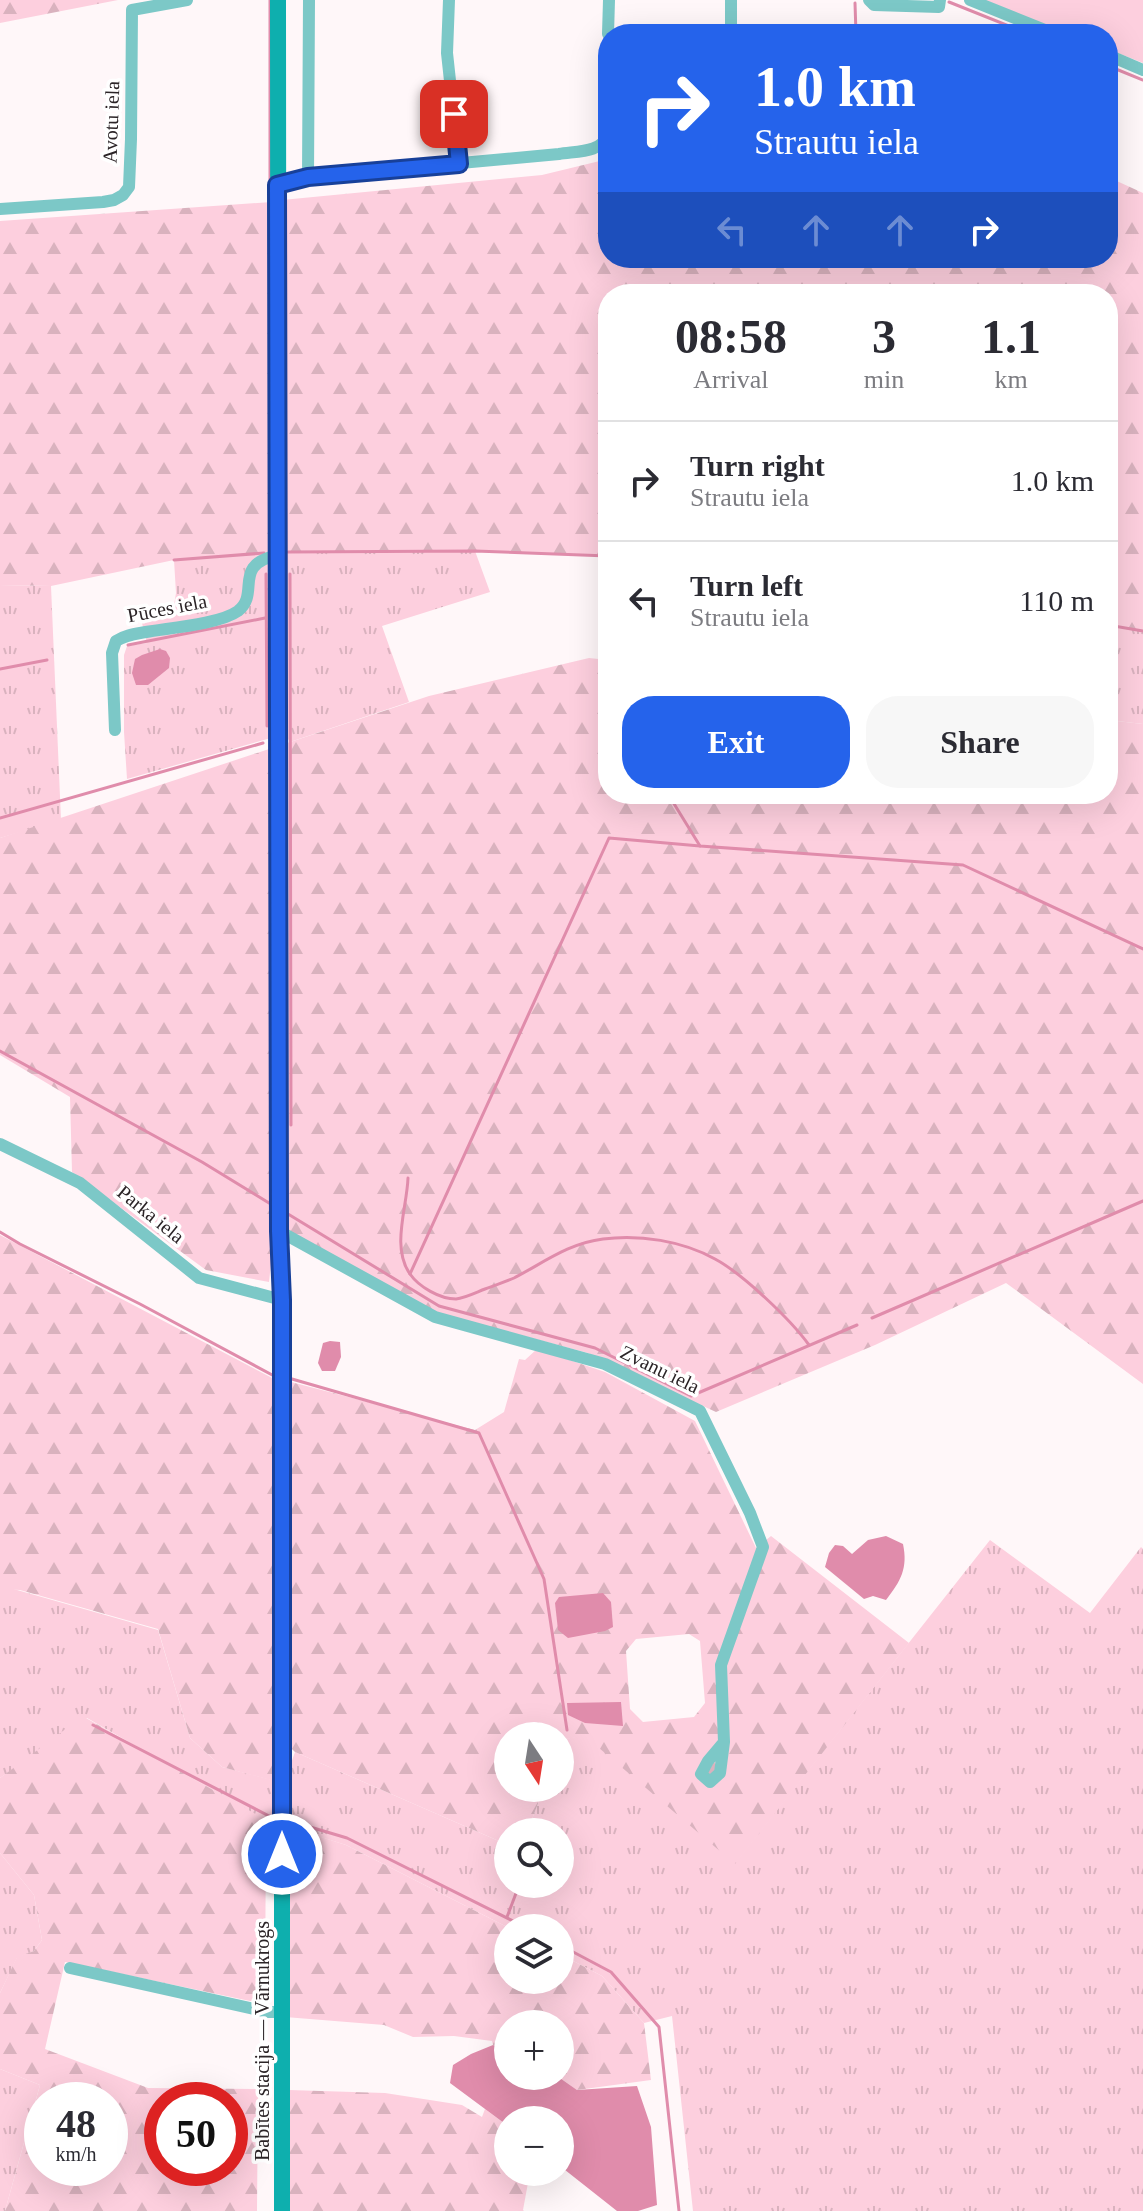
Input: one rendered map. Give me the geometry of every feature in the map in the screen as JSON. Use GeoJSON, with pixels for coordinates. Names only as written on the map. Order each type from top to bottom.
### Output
{"type":"FeatureCollection","features":[{"type":"Feature","properties":{"kind":"main road","name":"Babītes stacija — Vārnukrogs"},"geometry":{"type":"LineString","coordinates":[[278,0],[282,2211]]}},
{"type":"Feature","properties":{"kind":"street","name":"Avotu iela"},"geometry":{"type":"LineString","coordinates":[[0,209],[103,202],[123,195],[129,187],[132,10],[187,0]]}},
{"type":"Feature","properties":{"kind":"street"},"geometry":{"type":"LineString","coordinates":[[308,177],[309,0]]}},
{"type":"Feature","properties":{"kind":"street"},"geometry":{"type":"LineString","coordinates":[[449,0],[447,53],[459,164]]}},
{"type":"Feature","properties":{"kind":"street"},"geometry":{"type":"LineString","coordinates":[[608,24],[609,0]]}},
{"type":"Feature","properties":{"kind":"street"},"geometry":{"type":"LineString","coordinates":[[731,0],[731,24]]}},
{"type":"Feature","properties":{"kind":"street"},"geometry":{"type":"LineString","coordinates":[[869,0],[874,5],[939,7],[940,0]]}},
{"type":"Feature","properties":{"kind":"street"},"geometry":{"type":"LineString","coordinates":[[970,0],[1030,24]]}},
{"type":"Feature","properties":{"kind":"street"},"geometry":{"type":"LineString","coordinates":[[1118,59],[1143,70]]}},
{"type":"Feature","properties":{"kind":"street"},"geometry":{"type":"LineString","coordinates":[[277,185],[308,177],[559,154],[598,147]]}},
{"type":"Feature","properties":{"kind":"street","name":"Pūces iela"},"geometry":{"type":"LineString","coordinates":[[115,730],[112,653],[116,641],[131,635],[215,620],[234,613],[245,602],[251,569],[262,559],[278,555]]}},
{"type":"Feature","properties":{"kind":"street","name":"Parka iela"},"geometry":{"type":"LineString","coordinates":[[0,1144],[80,1183],[199,1278],[282,1300]]}},
{"type":"Feature","properties":{"kind":"street","name":"Zvanu iela"},"geometry":{"type":"LineString","coordinates":[[279,1231],[435,1317],[605,1364],[700,1411],[750,1513],[763,1547],[721,1665],[724,1742]]}},
{"type":"Feature","properties":{"kind":"street"},"geometry":{"type":"LineString","coordinates":[[70,1968],[268,2012],[282,2012]]}},
{"type":"Feature","properties":{"kind":"green space"},"geometry":{"type":"Polygon","coordinates":[[[0,0],[118,0],[0,23],[0,0]]]}},
{"type":"Feature","properties":{"kind":"green space"},"geometry":{"type":"Polygon","coordinates":[[[984,0],[1143,0],[1143,63],[1118,53],[1118,24],[1044,24],[984,0]]]}},
{"type":"Feature","properties":{"kind":"green space"},"geometry":{"type":"Polygon","coordinates":[[[598,161],[598,268],[1118,268],[1118,182],[1143,193],[1143,631],[1118,627],[1118,284],[598,284],[598,556],[475,551],[284,552],[282,200],[542,175],[598,161]]]}},
{"type":"Feature","properties":{"kind":"green space"},"geometry":{"type":"Polygon","coordinates":[[[272,202],[272,552],[174,560],[51,586],[0,585],[0,221],[272,202]]]}},
{"type":"Feature","properties":{"kind":"green space"},"geometry":{"type":"Polygon","coordinates":[[[475,551],[490,592],[382,626],[409,702],[290,742],[285,734],[127,779],[124,655],[127,646],[147,643],[142,623],[172,617],[176,593],[174,560],[272,552],[475,551]]]}},
{"type":"Feature","properties":{"kind":"green space"},"geometry":{"type":"Polygon","coordinates":[[[0,585],[51,586],[61,820],[0,838],[0,585]]]}},
{"type":"Feature","properties":{"kind":"green space"},"geometry":{"type":"Polygon","coordinates":[[[1118,627],[1143,631],[1143,724],[1118,721],[1118,627]]]}},
{"type":"Feature","properties":{"kind":"green space"},"geometry":{"type":"Polygon","coordinates":[[[589,658],[598,659],[598,804],[1118,804],[1118,721],[1143,724],[1143,1384],[1006,1283],[875,1345],[716,1412],[588,1353],[437,1313],[275,1226],[269,1282],[206,1270],[72,1172],[70,1097],[0,1055],[0,838],[429,696],[589,658]]]}},
{"type":"Feature","properties":{"kind":"green space"},"geometry":{"type":"Polygon","coordinates":[[[0,1235],[276,1380],[274,1781],[222,1767],[190,1738],[158,1629],[20,1590],[0,1589],[0,1235]]]}},
{"type":"Feature","properties":{"kind":"green space"},"geometry":{"type":"Polygon","coordinates":[[[537,1349],[605,1372],[695,1421],[756,1548],[771,1536],[909,1643],[735,1864],[585,1736],[574,1738],[574,1722],[494,1722],[494,1802],[539,1802],[532,1818],[494,1818],[494,1839],[295,1752],[288,1745],[291,1382],[475,1430],[504,1412],[519,1359],[525,1360],[537,1349]],[[689,1634],[636,1639],[626,1651],[630,1709],[643,1722],[694,1717],[705,1703],[700,1641],[689,1634]]]}},
{"type":"Feature","properties":{"kind":"green space"},"geometry":{"type":"Polygon","coordinates":[[[990,1540],[1090,1613],[1141,1547],[1143,2211],[693,2211],[672,2016],[644,2023],[602,1976],[574,1961],[574,1914],[494,1914],[494,1920],[346,1845],[263,1819],[87,1718],[0,1778],[0,1589],[10,1588],[158,1630],[190,1738],[222,1767],[284,1783],[295,1752],[494,1839],[494,1898],[574,1898],[574,1818],[532,1818],[539,1802],[574,1802],[574,1737],[585,1735],[735,1863],[990,1540]]]}},
{"type":"Feature","properties":{"kind":"green space"},"geometry":{"type":"Polygon","coordinates":[[[86,1718],[266,1820],[265,1999],[250,2001],[65,1962],[45,2049],[144,2086],[144,2186],[248,2186],[248,2089],[258,2089],[257,2211],[5,2211],[24,2143],[24,2186],[128,2186],[128,2082],[32,2082],[0,2069],[0,1993],[17,1957],[34,1951],[42,1940],[34,1895],[0,1853],[0,1778],[75,1722],[86,1718]]]}},
{"type":"Feature","properties":{"kind":"green space"},"geometry":{"type":"Polygon","coordinates":[[[287,1826],[346,1845],[494,1920],[494,1994],[574,1994],[574,1961],[602,1976],[644,2023],[651,2080],[574,2088],[574,2010],[494,2010],[494,2045],[492,2041],[454,2036],[413,2037],[384,2025],[285,2017],[287,1826]]]}},
{"type":"Feature","properties":{"kind":"green space"},"geometry":{"type":"Polygon","coordinates":[[[0,1853],[34,1895],[42,1940],[34,1951],[17,1958],[0,1993],[0,1853]]]}},
{"type":"Feature","properties":{"kind":"green space"},"geometry":{"type":"Polygon","coordinates":[[[0,2069],[32,2082],[24,2082],[24,2143],[5,2211],[0,2211],[0,2069]]]}},
{"type":"Feature","properties":{"kind":"green space"},"geometry":{"type":"Polygon","coordinates":[[[289,2090],[385,2093],[462,2105],[482,2117],[485,2109],[494,2116],[494,2186],[527,2186],[524,2211],[288,2211],[289,2090]]]}},
{"type":"Feature","properties":{"kind":"shaded area"},"geometry":{"type":"Polygon","coordinates":[[[160,649],[166,651],[170,658],[169,668],[148,685],[136,685],[132,673],[135,659],[160,649]]]}},
{"type":"Feature","properties":{"kind":"shaded area"},"geometry":{"type":"Polygon","coordinates":[[[340,1342],[341,1357],[335,1371],[322,1371],[318,1363],[323,1343],[340,1342]]]}},
{"type":"Feature","properties":{"kind":"shaded area"},"geometry":{"type":"Polygon","coordinates":[[[886,1536],[903,1544],[905,1560],[899,1580],[886,1600],[873,1596],[864,1599],[825,1567],[835,1545],[843,1546],[852,1554],[868,1540],[886,1536]]]}},
{"type":"Feature","properties":{"kind":"shaded area"},"geometry":{"type":"Polygon","coordinates":[[[603,1593],[611,1602],[613,1627],[568,1638],[558,1630],[555,1603],[559,1597],[603,1593]]]}},
{"type":"Feature","properties":{"kind":"shaded area"},"geometry":{"type":"Polygon","coordinates":[[[621,1702],[623,1726],[585,1723],[568,1715],[567,1703],[621,1702]]]}},
{"type":"Feature","properties":{"kind":"shaded area"},"geometry":{"type":"Polygon","coordinates":[[[494,2045],[494,2090],[637,2086],[651,2127],[657,2205],[638,2211],[617,2211],[574,2177],[574,2106],[494,2106],[494,2116],[450,2083],[453,2065],[494,2045]]]}},
{"type":"Feature","properties":{"kind":"waterway"},"geometry":{"type":"LineString","coordinates":[[270,0],[270,184]]}},
{"type":"Feature","properties":{"kind":"waterway"},"geometry":{"type":"LineString","coordinates":[[949,2],[1004,24]]}},
{"type":"Feature","properties":{"kind":"waterway"},"geometry":{"type":"LineString","coordinates":[[855,3],[856,24]]}},
{"type":"Feature","properties":{"kind":"waterway"},"geometry":{"type":"LineString","coordinates":[[1118,70],[1143,80]]}},
{"type":"Feature","properties":{"kind":"waterway"},"geometry":{"type":"LineString","coordinates":[[288,552],[475,551],[598,556]]}},
{"type":"Feature","properties":{"kind":"waterway"},"geometry":{"type":"LineString","coordinates":[[174,560],[264,553]]}},
{"type":"Feature","properties":{"kind":"waterway"},"geometry":{"type":"LineString","coordinates":[[266,574],[267,726]]}},
{"type":"Feature","properties":{"kind":"waterway"},"geometry":{"type":"LineString","coordinates":[[290,574],[291,1125]]}},
{"type":"Feature","properties":{"kind":"waterway"},"geometry":{"type":"LineString","coordinates":[[128,645],[265,618]]}},
{"type":"Feature","properties":{"kind":"waterway"},"geometry":{"type":"LineString","coordinates":[[1118,627],[1143,631]]}},
{"type":"Feature","properties":{"kind":"waterway"},"geometry":{"type":"LineString","coordinates":[[0,669],[47,660]]}},
{"type":"Feature","properties":{"kind":"waterway"},"geometry":{"type":"LineString","coordinates":[[0,818],[263,743]]}},
{"type":"Feature","properties":{"kind":"waterway"},"geometry":{"type":"LineString","coordinates":[[674,804],[700,846],[963,865],[1143,949]]}},
{"type":"Feature","properties":{"kind":"waterway"},"geometry":{"type":"LineString","coordinates":[[410,1274],[609,838],[700,846]]}},
{"type":"Feature","properties":{"kind":"waterway"},"geometry":{"type":"LineString","coordinates":[[0,1051],[202,1162],[269,1203]]}},
{"type":"Feature","properties":{"kind":"waterway"},"geometry":{"type":"LineString","coordinates":[[408,1178],[401,1240],[404,1263],[414,1279],[437,1295],[456,1299],[467,1296],[514,1278],[557,1254],[591,1241],[631,1237],[660,1240],[702,1253],[739,1275],[766,1298],[809,1345]]}},
{"type":"Feature","properties":{"kind":"waterway"},"geometry":{"type":"LineString","coordinates":[[872,1318],[1143,1201]]}},
{"type":"Feature","properties":{"kind":"waterway"},"geometry":{"type":"LineString","coordinates":[[288,1214],[439,1306],[595,1348],[691,1396],[857,1325]]}},
{"type":"Feature","properties":{"kind":"waterway"},"geometry":{"type":"LineString","coordinates":[[0,1232],[276,1377]]}},
{"type":"Feature","properties":{"kind":"waterway"},"geometry":{"type":"LineString","coordinates":[[292,1379],[479,1433],[544,1579],[566,1722]]}},
{"type":"Feature","properties":{"kind":"waterway"},"geometry":{"type":"LineString","coordinates":[[93,1725],[271,1817]]}},
{"type":"Feature","properties":{"kind":"waterway"},"geometry":{"type":"LineString","coordinates":[[290,1821],[347,1838],[499,1914]]}},
{"type":"Feature","properties":{"kind":"waterway"},"geometry":{"type":"LineString","coordinates":[[508,1914],[514,1898]]}},
{"type":"Feature","properties":{"kind":"waterway"},"geometry":{"type":"LineString","coordinates":[[574,1952],[611,1972],[659,2027],[679,2211]]}},
{"type":"Feature","properties":{"kind":"route"},"geometry":{"type":"LineString","coordinates":[[282,1854],[277,185],[308,177],[459,164],[454,114]]}}]}
